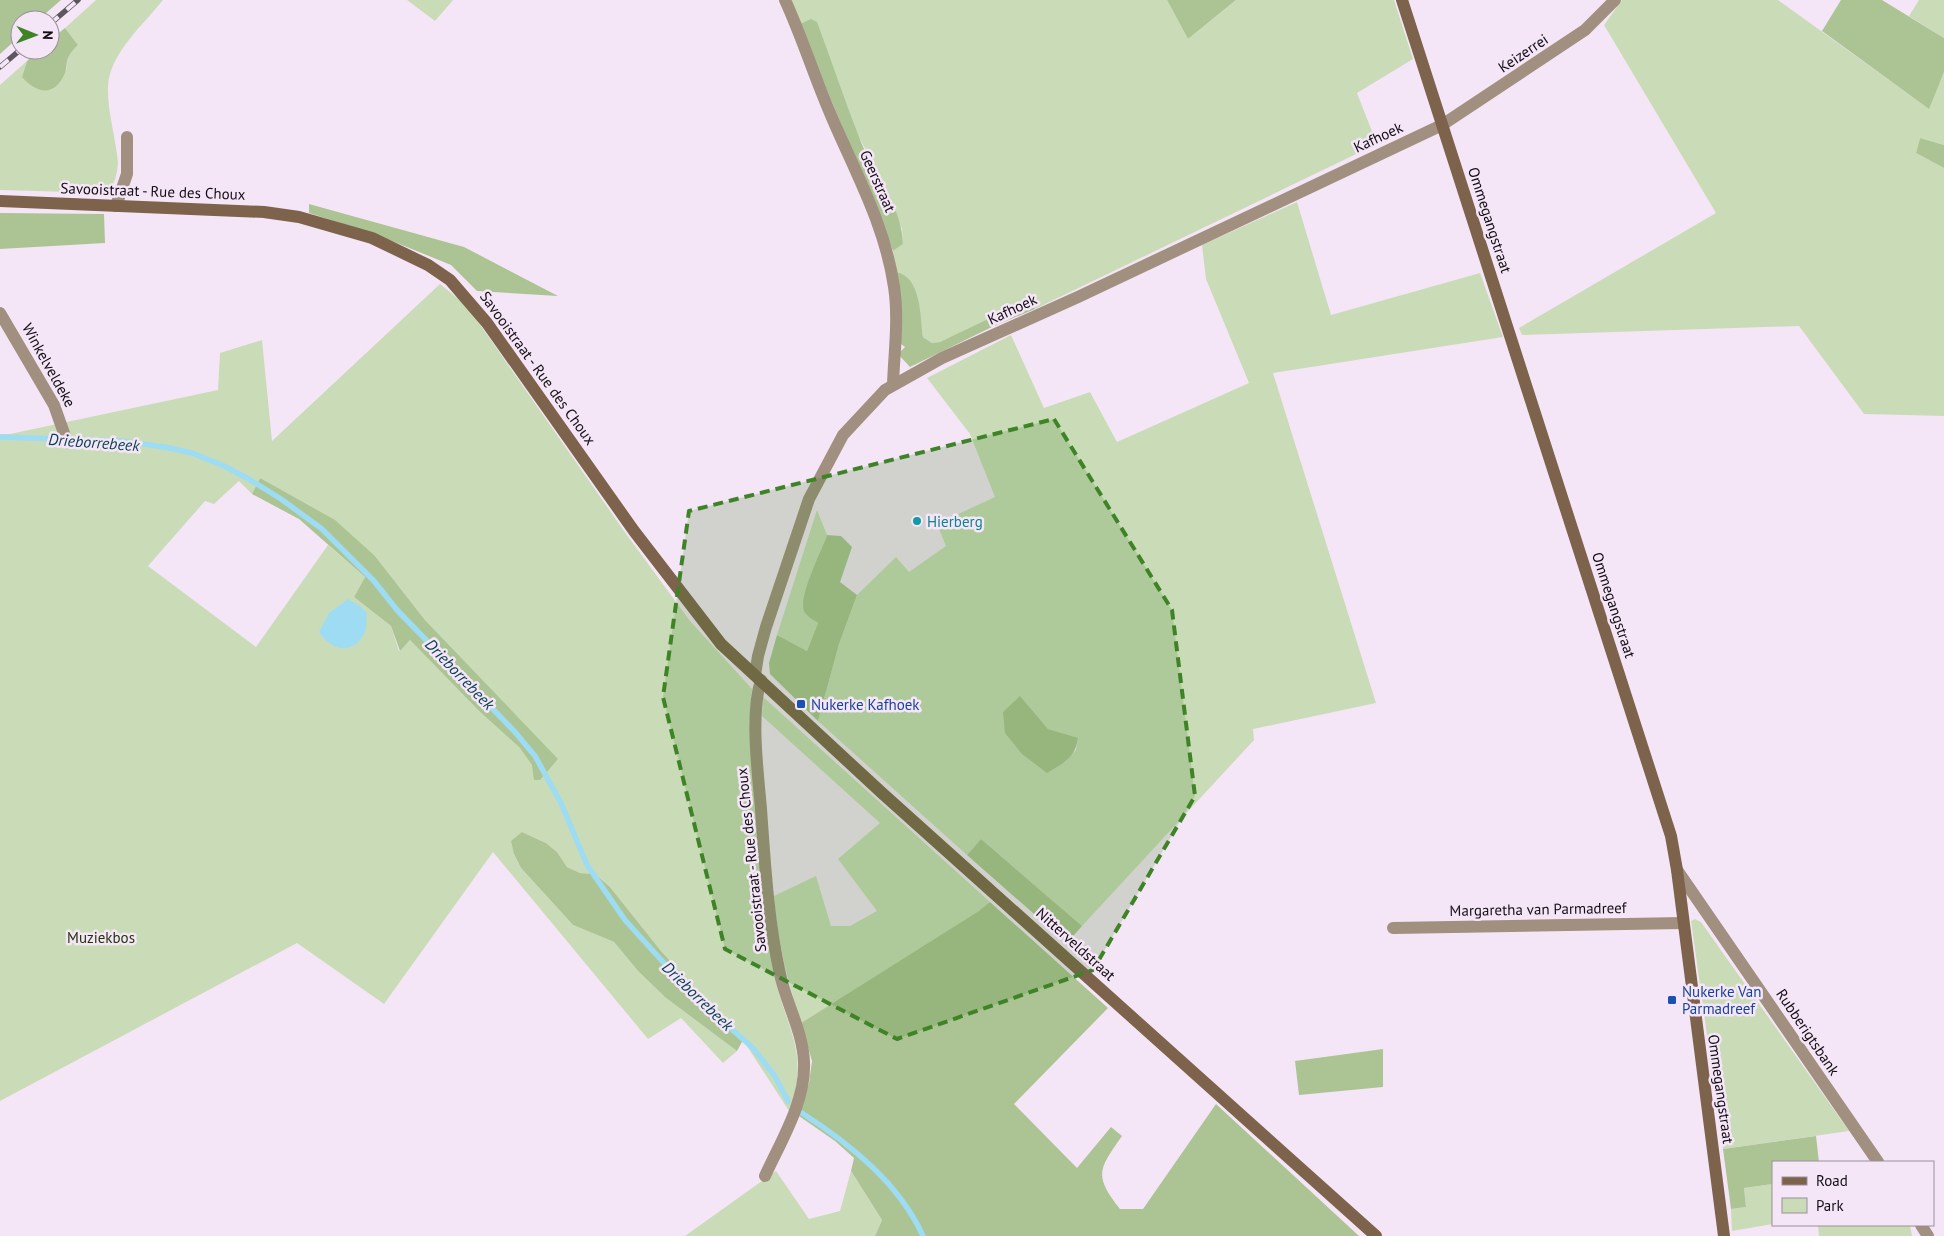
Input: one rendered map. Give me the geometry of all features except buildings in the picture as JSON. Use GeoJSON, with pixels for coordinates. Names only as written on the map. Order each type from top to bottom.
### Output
{"type":"FeatureCollection","features":[{"type":"Feature","properties":{"kind":"main road","name":"Ommegangstraat"},"geometry":{"type":"LineString","coordinates":[[1402,0],[1660,797],[1677,870],[1724,1236]]}},
{"type":"Feature","properties":{"kind":"main road","name":"Savooistraat - Rue des Choux"},"geometry":{"type":"LineString","coordinates":[[0,202],[264,212],[299,216],[372,238],[421,262],[450,280],[487,323],[690,606],[721,644],[758,678]]}},
{"type":"Feature","properties":{"kind":"main road","name":"Nitterveldstraat"},"geometry":{"type":"LineString","coordinates":[[758,678],[882,793],[1376,1236]]}},
{"type":"Feature","properties":{"kind":"street","name":"Geerstraat"},"geometry":{"type":"LineString","coordinates":[[785,0],[829,111],[875,214],[887,251],[895,288],[896,315],[893,385]]}},
{"type":"Feature","properties":{"kind":"street","name":"Keizerrei"},"geometry":{"type":"LineString","coordinates":[[1442,125],[1577,36],[1615,0]]}},
{"type":"Feature","properties":{"kind":"street","name":"Kafhoek"},"geometry":{"type":"LineString","coordinates":[[758,678],[758,656],[766,627],[809,499],[844,435],[873,401],[893,385],[942,358],[1442,125]]}},
{"type":"Feature","properties":{"kind":"street"},"geometry":{"type":"LineString","coordinates":[[116,206],[126,174],[126,137]]}},
{"type":"Feature","properties":{"kind":"street","name":"Winkelveldeke"},"geometry":{"type":"LineString","coordinates":[[0,313],[54,405],[65,436]]}},
{"type":"Feature","properties":{"kind":"street","name":"Savooistraat - Rue des Choux"},"geometry":{"type":"LineString","coordinates":[[758,678],[757,761],[770,916],[780,978],[801,1044],[804,1062],[803,1085],[794,1111],[765,1176]]}},
{"type":"Feature","properties":{"kind":"street","name":"Rubberigtsbank"},"geometry":{"type":"LineString","coordinates":[[1677,870],[1877,1161]]}},
{"type":"Feature","properties":{"kind":"street","name":"Margaretha van Parmadreef"},"geometry":{"type":"LineString","coordinates":[[1393,928],[1683,923]]}},
{"type":"Feature","properties":{"kind":"highlighted area"},"geometry":{"type":"Polygon","coordinates":[[[1054,419],[1172,610],[1195,796],[1093,970],[897,1039],[725,949],[663,697],[689,511],[1054,419]]]}},
{"type":"Feature","properties":{"kind":"green space"},"geometry":{"type":"Polygon","coordinates":[[[0,0],[61,0],[50,10],[10,10],[10,45],[0,54],[0,0]]]}},
{"type":"Feature","properties":{"kind":"green space"},"geometry":{"type":"Polygon","coordinates":[[[96,0],[163,0],[121,51],[110,74],[108,86],[109,105],[118,163],[113,184],[105,193],[0,190],[0,85],[27,61],[22,77],[66,71],[68,55],[78,45],[65,28],[96,0]]]}},
{"type":"Feature","properties":{"kind":"green space"},"geometry":{"type":"Polygon","coordinates":[[[407,0],[453,0],[435,21],[407,0]]]}},
{"type":"Feature","properties":{"kind":"green space"},"geometry":{"type":"Polygon","coordinates":[[[791,0],[1167,0],[1188,39],[1236,0],[1394,0],[1413,59],[1357,93],[1377,144],[1035,309],[1032,305],[940,342],[932,343],[923,337],[917,300],[910,282],[904,275],[896,272],[893,251],[903,244],[902,229],[884,185],[800,24],[791,0]]]}},
{"type":"Feature","properties":{"kind":"green space"},"geometry":{"type":"Polygon","coordinates":[[[1167,0],[1236,0],[1188,39],[1167,0]]]}},
{"type":"Feature","properties":{"kind":"green space"},"geometry":{"type":"Polygon","coordinates":[[[1622,0],[1778,0],[1928,108],[1944,72],[1944,145],[1920,138],[1916,153],[1944,168],[1944,416],[1864,414],[1799,326],[1522,335],[1519,328],[1716,213],[1604,25],[1622,0]]]}},
{"type":"Feature","properties":{"kind":"green space"},"geometry":{"type":"Polygon","coordinates":[[[1841,0],[1882,0],[1944,38],[1944,72],[1929,109],[1822,31],[1841,0]]]}},
{"type":"Feature","properties":{"kind":"green space"},"geometry":{"type":"Polygon","coordinates":[[[1919,0],[1944,0],[1944,38],[1909,16],[1919,0]]]}},
{"type":"Feature","properties":{"kind":"green space"},"geometry":{"type":"Polygon","coordinates":[[[811,19],[817,22],[861,142],[898,217],[903,244],[893,251],[800,24],[811,19]]]}},
{"type":"Feature","properties":{"kind":"green space"},"geometry":{"type":"Polygon","coordinates":[[[65,28],[78,45],[69,56],[61,81],[51,89],[40,90],[22,77],[27,61],[60,60],[60,32],[65,28]]]}},
{"type":"Feature","properties":{"kind":"green space"},"geometry":{"type":"Polygon","coordinates":[[[1920,138],[1944,145],[1944,168],[1916,153],[1920,138]]]}},
{"type":"Feature","properties":{"kind":"green space"},"geometry":{"type":"Polygon","coordinates":[[[1297,202],[1331,315],[1480,273],[1503,337],[1273,373],[1376,703],[1253,729],[1254,740],[1082,926],[981,839],[967,855],[818,721],[839,644],[857,595],[896,557],[909,572],[946,546],[937,524],[995,497],[970,434],[927,378],[1011,335],[1044,408],[1090,392],[1117,442],[1249,383],[1206,279],[1202,245],[1297,202]],[[1020,697],[1065,762],[1076,750],[1078,739],[1048,729],[1020,697]]]}},
{"type":"Feature","properties":{"kind":"green space"},"geometry":{"type":"Polygon","coordinates":[[[309,204],[464,247],[558,296],[477,291],[451,265],[375,234],[309,213],[309,204]]]}},
{"type":"Feature","properties":{"kind":"green space"},"geometry":{"type":"Polygon","coordinates":[[[0,213],[104,214],[105,243],[0,249],[0,213]]]}},
{"type":"Feature","properties":{"kind":"green space"},"geometry":{"type":"Polygon","coordinates":[[[896,272],[905,275],[911,282],[918,299],[923,337],[932,343],[940,342],[1005,311],[1033,305],[1035,309],[992,327],[910,367],[898,354],[905,347],[901,344],[896,272]]]}},
{"type":"Feature","properties":{"kind":"green space","name":"Muziekbos"},"geometry":{"type":"Polygon","coordinates":[[[440,284],[467,306],[624,531],[690,621],[752,689],[751,708],[760,836],[773,963],[777,984],[793,1036],[798,1070],[789,1111],[743,1040],[661,951],[610,887],[595,874],[580,873],[567,867],[557,852],[546,843],[522,832],[514,854],[521,868],[573,925],[614,942],[638,971],[666,998],[737,1051],[723,1063],[681,1018],[648,1039],[493,852],[384,1004],[297,943],[0,1101],[0,434],[10,434],[218,390],[220,353],[262,340],[272,441],[440,284]],[[260,478],[252,494],[239,481],[214,504],[205,501],[148,566],[256,647],[328,545],[365,577],[354,597],[391,626],[399,651],[410,640],[479,711],[520,748],[533,765],[558,760],[425,620],[375,556],[260,478]]]}},
{"type":"Feature","properties":{"kind":"green space"},"geometry":{"type":"Polygon","coordinates":[[[260,478],[335,520],[375,556],[425,620],[558,759],[540,780],[534,780],[532,765],[520,748],[479,711],[410,640],[400,651],[391,626],[354,597],[365,577],[299,519],[252,494],[260,478]]]}},
{"type":"Feature","properties":{"kind":"green space"},"geometry":{"type":"Polygon","coordinates":[[[817,510],[827,535],[811,574],[805,613],[818,623],[807,651],[777,635],[817,510]]]}},
{"type":"Feature","properties":{"kind":"green space"},"geometry":{"type":"Polygon","coordinates":[[[827,535],[841,536],[852,547],[840,582],[857,595],[839,644],[818,721],[770,674],[769,663],[777,635],[807,651],[818,623],[805,613],[803,607],[804,597],[827,535]]]}},
{"type":"Feature","properties":{"kind":"green space"},"geometry":{"type":"Polygon","coordinates":[[[1020,696],[1048,729],[1078,738],[1071,756],[1047,773],[1022,754],[1005,733],[1003,712],[1020,696]]]}},
{"type":"Feature","properties":{"kind":"green space"},"geometry":{"type":"Polygon","coordinates":[[[763,697],[990,902],[980,911],[801,1023],[784,961],[774,896],[816,876],[831,926],[850,926],[877,911],[838,859],[880,823],[762,716],[763,697]]]}},
{"type":"Feature","properties":{"kind":"green space"},"geometry":{"type":"Polygon","coordinates":[[[522,832],[546,843],[557,852],[567,867],[580,873],[595,874],[610,887],[661,951],[743,1040],[737,1051],[666,998],[638,971],[614,942],[573,925],[521,868],[514,854],[511,841],[522,832]]]}},
{"type":"Feature","properties":{"kind":"green space"},"geometry":{"type":"Polygon","coordinates":[[[981,839],[1082,926],[1067,943],[967,855],[981,839]]]}},
{"type":"Feature","properties":{"kind":"green space"},"geometry":{"type":"Polygon","coordinates":[[[990,902],[1108,1008],[1014,1104],[1077,1168],[1111,1127],[1122,1136],[1108,1157],[1102,1172],[1106,1188],[1120,1209],[1143,1209],[1216,1104],[1359,1236],[875,1236],[882,1220],[851,1171],[854,1158],[835,1141],[799,1116],[809,1083],[812,1061],[801,1023],[979,911],[990,902]]]}},
{"type":"Feature","properties":{"kind":"green space"},"geometry":{"type":"Polygon","coordinates":[[[1695,919],[1701,922],[1849,1131],[1723,1149],[1691,921],[1695,919]]]}},
{"type":"Feature","properties":{"kind":"green space"},"geometry":{"type":"Polygon","coordinates":[[[1383,1049],[1383,1087],[1299,1095],[1295,1061],[1383,1049]]]}},
{"type":"Feature","properties":{"kind":"green space"},"geometry":{"type":"Polygon","coordinates":[[[1816,1136],[1819,1161],[1772,1161],[1772,1184],[1744,1188],[1746,1207],[1731,1209],[1723,1149],[1816,1136]]]}},
{"type":"Feature","properties":{"kind":"green space"},"geometry":{"type":"Polygon","coordinates":[[[776,1171],[809,1219],[840,1211],[851,1171],[882,1220],[875,1236],[685,1236],[776,1171]]]}},
{"type":"Feature","properties":{"kind":"green space"},"geometry":{"type":"Polygon","coordinates":[[[1772,1184],[1772,1224],[1732,1231],[1731,1209],[1746,1207],[1744,1188],[1772,1184]]]}},
{"type":"Feature","properties":{"kind":"green space"},"geometry":{"type":"Polygon","coordinates":[[[1818,1226],[1910,1226],[1912,1236],[1819,1236],[1818,1226]]]}},
{"type":"Feature","properties":{"kind":"water"},"geometry":{"type":"Polygon","coordinates":[[[348,599],[367,613],[365,632],[355,645],[349,648],[336,647],[319,632],[329,613],[348,599]]]}},
{"type":"Feature","properties":{"kind":"waterway","name":"Drieborrebeek"},"geometry":{"type":"LineString","coordinates":[[0,437],[121,441],[192,453],[247,478],[281,499],[322,529],[374,581],[397,610],[515,732],[535,756],[561,803],[587,865],[625,920],[692,994],[753,1048],[774,1075],[788,1101]]}},
{"type":"Feature","properties":{"kind":"waterway","name":"Drieborrebeek"},"geometry":{"type":"LineString","coordinates":[[802,1113],[838,1138],[872,1166],[901,1199],[923,1236]]}},
{"type":"Feature","properties":{"kind":"railway"},"geometry":{"type":"LineString","coordinates":[[60,15],[78,0]]}},
{"type":"Feature","properties":{"kind":"railway"},"geometry":{"type":"LineString","coordinates":[[0,67],[10,58]]}},
{"type":"Feature","properties":{"kind":"place","name":"Hierberg"},"geometry":{"type":"Point","coordinates":[917,521]}},
{"type":"Feature","properties":{"kind":"place","name":"Nukerke Kafhoek"},"geometry":{"type":"Point","coordinates":[801,704]}},
{"type":"Feature","properties":{"kind":"place","name":"Nukerke Van Parmadreef"},"geometry":{"type":"Point","coordinates":[1672,1000]}}]}
